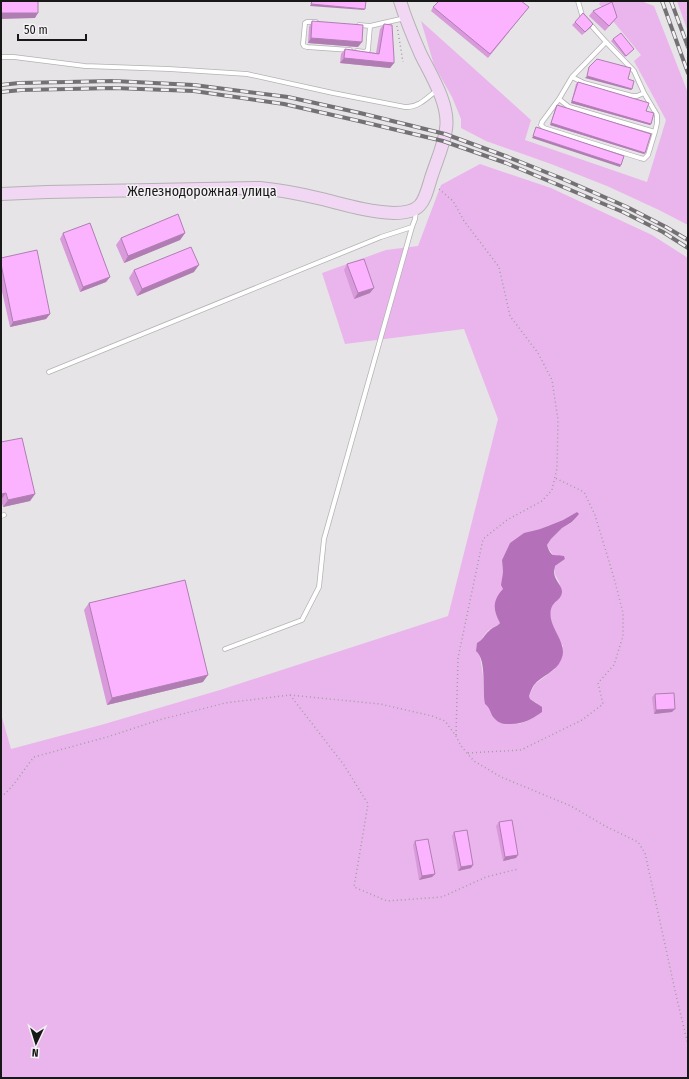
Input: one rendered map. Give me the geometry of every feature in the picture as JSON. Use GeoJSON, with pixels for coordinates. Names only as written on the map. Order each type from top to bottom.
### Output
{"type":"FeatureCollection","features":[{"type":"Feature","properties":{"kind":"street"},"geometry":{"type":"LineString","coordinates":[[400,1],[401,21],[421,55],[438,89],[446,114],[446,128],[443,141],[424,200],[421,205],[416,208]]}},
{"type":"Feature","properties":{"kind":"street","name":"Железнодорожная улица"},"geometry":{"type":"LineString","coordinates":[[1,194],[260,188],[288,191],[364,210],[395,213],[410,211],[416,208]]}},
{"type":"Feature","properties":{"kind":"lane"},"geometry":{"type":"LineString","coordinates":[[578,1],[582,15],[634,71],[644,93],[657,115],[655,132],[648,155],[643,159],[542,127],[541,125],[572,77],[606,42]]}},
{"type":"Feature","properties":{"kind":"lane"},"geometry":{"type":"LineString","coordinates":[[355,25],[370,26],[401,21]]}},
{"type":"Feature","properties":{"kind":"lane"},"geometry":{"type":"LineString","coordinates":[[324,23],[305,23],[304,46],[366,51],[368,49],[370,26]]}},
{"type":"Feature","properties":{"kind":"lane"},"geometry":{"type":"LineString","coordinates":[[1,58],[14,57],[85,66],[247,74],[405,107],[412,107],[419,104],[438,89]]}},
{"type":"Feature","properties":{"kind":"lane"},"geometry":{"type":"LineString","coordinates":[[572,77],[584,83],[632,96],[637,96],[644,93]]}},
{"type":"Feature","properties":{"kind":"lane"},"geometry":{"type":"LineString","coordinates":[[559,99],[569,107],[655,132]]}},
{"type":"Feature","properties":{"kind":"lane"},"geometry":{"type":"LineString","coordinates":[[225,649],[302,620],[319,587],[324,539],[415,218],[416,208]]}},
{"type":"Feature","properties":{"kind":"lane"},"geometry":{"type":"LineString","coordinates":[[49,372],[381,237],[412,227]]}},
{"type":"Feature","properties":{"kind":"path"},"geometry":{"type":"LineString","coordinates":[[401,21],[404,62]]}},
{"type":"Feature","properties":{"kind":"path"},"geometry":{"type":"LineString","coordinates":[[430,181],[453,201],[464,221],[499,267],[510,316],[538,353],[552,380],[558,420],[557,468],[552,490],[542,501],[507,520],[483,539],[458,658],[456,736]]}},
{"type":"Feature","properties":{"kind":"path"},"geometry":{"type":"LineString","coordinates":[[467,753],[521,750],[582,720],[603,704],[598,683],[614,665],[623,636],[623,613],[596,516],[584,492],[555,478]]}},
{"type":"Feature","properties":{"kind":"path"},"geometry":{"type":"LineString","coordinates":[[290,695],[344,765],[368,804],[354,887],[387,901],[442,898],[486,877],[518,869]]}},
{"type":"Feature","properties":{"kind":"path"},"geometry":{"type":"LineString","coordinates":[[1,797],[7,793],[26,765],[34,757],[107,737],[159,720],[225,703],[290,695],[380,704],[445,720],[461,746],[474,761],[501,777],[571,806],[605,826],[638,842],[645,853],[688,1044]]}},
{"type":"Feature","properties":{"kind":"shaded area"},"geometry":{"type":"Polygon","coordinates":[[[601,1],[641,1],[654,6],[688,93],[688,225],[607,186],[486,141],[461,128],[461,119],[452,97],[434,65],[421,21],[531,120],[525,140],[647,182],[666,120],[634,61],[641,55],[599,4],[601,1]]]}},
{"type":"Feature","properties":{"kind":"shaded area"},"geometry":{"type":"Polygon","coordinates":[[[677,1],[688,1],[688,32],[677,1]]]}},
{"type":"Feature","properties":{"kind":"shaded area"},"geometry":{"type":"Polygon","coordinates":[[[480,164],[551,188],[652,235],[688,258],[688,1078],[1,1078],[1,714],[11,749],[101,725],[220,690],[448,616],[498,419],[464,329],[345,344],[322,273],[386,250],[418,246],[441,185],[480,164]],[[577,512],[563,520],[531,531],[510,543],[502,560],[503,589],[500,623],[486,633],[480,646],[484,697],[485,704],[489,707],[491,713],[519,724],[538,715],[537,703],[530,699],[529,696],[535,684],[555,669],[563,646],[555,632],[550,616],[552,606],[561,596],[560,585],[555,574],[555,566],[565,559],[564,556],[553,555],[547,545],[562,528],[573,522],[577,512]]]}},
{"type":"Feature","properties":{"kind":"shaded area"},"geometry":{"type":"Polygon","coordinates":[[[577,512],[579,514],[572,522],[562,528],[547,545],[550,553],[564,556],[565,559],[555,566],[554,575],[561,587],[562,592],[561,596],[551,608],[551,619],[562,645],[563,655],[556,668],[534,685],[529,695],[530,699],[542,707],[542,712],[523,722],[515,724],[500,723],[493,717],[485,704],[482,661],[476,651],[477,643],[490,630],[500,623],[495,610],[495,602],[499,593],[503,589],[501,585],[503,572],[502,560],[510,543],[524,533],[548,526],[577,512]]]}},
{"type":"Feature","properties":{"kind":"building"},"geometry":{"type":"Polygon","coordinates":[[[1,1],[38,1],[38,13],[1,13],[1,1]]]}},
{"type":"Feature","properties":{"kind":"building"},"geometry":{"type":"Polygon","coordinates":[[[312,1],[366,1],[365,9],[311,4],[312,1]]]}},
{"type":"Feature","properties":{"kind":"building"},"geometry":{"type":"Polygon","coordinates":[[[439,1],[521,1],[529,7],[490,54],[433,7],[439,1]]]}},
{"type":"Feature","properties":{"kind":"building"},"geometry":{"type":"Polygon","coordinates":[[[612,2],[617,17],[609,26],[593,11],[612,2]]]}},
{"type":"Feature","properties":{"kind":"building"},"geometry":{"type":"Polygon","coordinates":[[[583,13],[593,24],[585,32],[575,22],[583,13]]]}},
{"type":"Feature","properties":{"kind":"building"},"geometry":{"type":"Polygon","coordinates":[[[312,21],[363,25],[362,42],[311,38],[312,21]]]}},
{"type":"Feature","properties":{"kind":"building"},"geometry":{"type":"Polygon","coordinates":[[[384,24],[392,25],[394,63],[344,58],[345,49],[379,54],[384,24]]]}},
{"type":"Feature","properties":{"kind":"building"},"geometry":{"type":"Polygon","coordinates":[[[621,33],[634,49],[626,56],[613,39],[621,33]]]}},
{"type":"Feature","properties":{"kind":"building"},"geometry":{"type":"Polygon","coordinates":[[[597,59],[631,68],[628,79],[634,81],[632,89],[587,76],[589,67],[597,59]]]}},
{"type":"Feature","properties":{"kind":"building"},"geometry":{"type":"Polygon","coordinates":[[[578,82],[649,103],[646,111],[654,113],[651,124],[572,101],[578,82]]]}},
{"type":"Feature","properties":{"kind":"building"},"geometry":{"type":"Polygon","coordinates":[[[557,105],[651,134],[645,153],[551,123],[557,105]]]}},
{"type":"Feature","properties":{"kind":"building"},"geometry":{"type":"Polygon","coordinates":[[[536,127],[624,156],[621,165],[533,136],[536,127]]]}},
{"type":"Feature","properties":{"kind":"building"},"geometry":{"type":"Polygon","coordinates":[[[178,214],[185,233],[128,256],[121,238],[178,214]]]}},
{"type":"Feature","properties":{"kind":"building"},"geometry":{"type":"Polygon","coordinates":[[[90,223],[110,277],[83,287],[63,233],[90,223]]]}},
{"type":"Feature","properties":{"kind":"building"},"geometry":{"type":"Polygon","coordinates":[[[191,247],[199,265],[142,289],[134,270],[191,247]]]}},
{"type":"Feature","properties":{"kind":"building"},"geometry":{"type":"Polygon","coordinates":[[[37,250],[50,314],[13,322],[1,258],[37,250]]]}},
{"type":"Feature","properties":{"kind":"building"},"geometry":{"type":"Polygon","coordinates":[[[364,259],[374,288],[358,293],[347,264],[364,259]]]}},
{"type":"Feature","properties":{"kind":"building"},"geometry":{"type":"Polygon","coordinates":[[[22,438],[35,494],[8,500],[6,493],[1,494],[1,442],[22,438]]]}},
{"type":"Feature","properties":{"kind":"building"},"geometry":{"type":"Polygon","coordinates":[[[185,580],[208,675],[112,698],[89,603],[185,580]]]}},
{"type":"Feature","properties":{"kind":"building"},"geometry":{"type":"Polygon","coordinates":[[[674,693],[675,709],[656,710],[655,694],[674,693]]]}},
{"type":"Feature","properties":{"kind":"building"},"geometry":{"type":"Polygon","coordinates":[[[512,820],[518,855],[505,857],[499,822],[512,820]]]}},
{"type":"Feature","properties":{"kind":"building"},"geometry":{"type":"Polygon","coordinates":[[[467,830],[473,865],[461,867],[454,832],[467,830]]]}},
{"type":"Feature","properties":{"kind":"building"},"geometry":{"type":"Polygon","coordinates":[[[428,839],[435,874],[422,876],[415,841],[428,839]]]}},
{"type":"Feature","properties":{"kind":"railway"},"geometry":{"type":"LineString","coordinates":[[662,1],[688,73]]}},
{"type":"Feature","properties":{"kind":"railway"},"geometry":{"type":"LineString","coordinates":[[671,1],[688,47]]}},
{"type":"Feature","properties":{"kind":"railway"},"geometry":{"type":"LineString","coordinates":[[1,85],[19,83],[114,81],[194,85],[288,97],[360,113],[445,134],[508,157],[627,207],[688,240]]}},
{"type":"Feature","properties":{"kind":"railway"},"geometry":{"type":"LineString","coordinates":[[1,92],[21,90],[114,88],[194,91],[284,104],[359,121],[443,141],[506,163],[623,212],[663,232],[688,248]]}}]}
